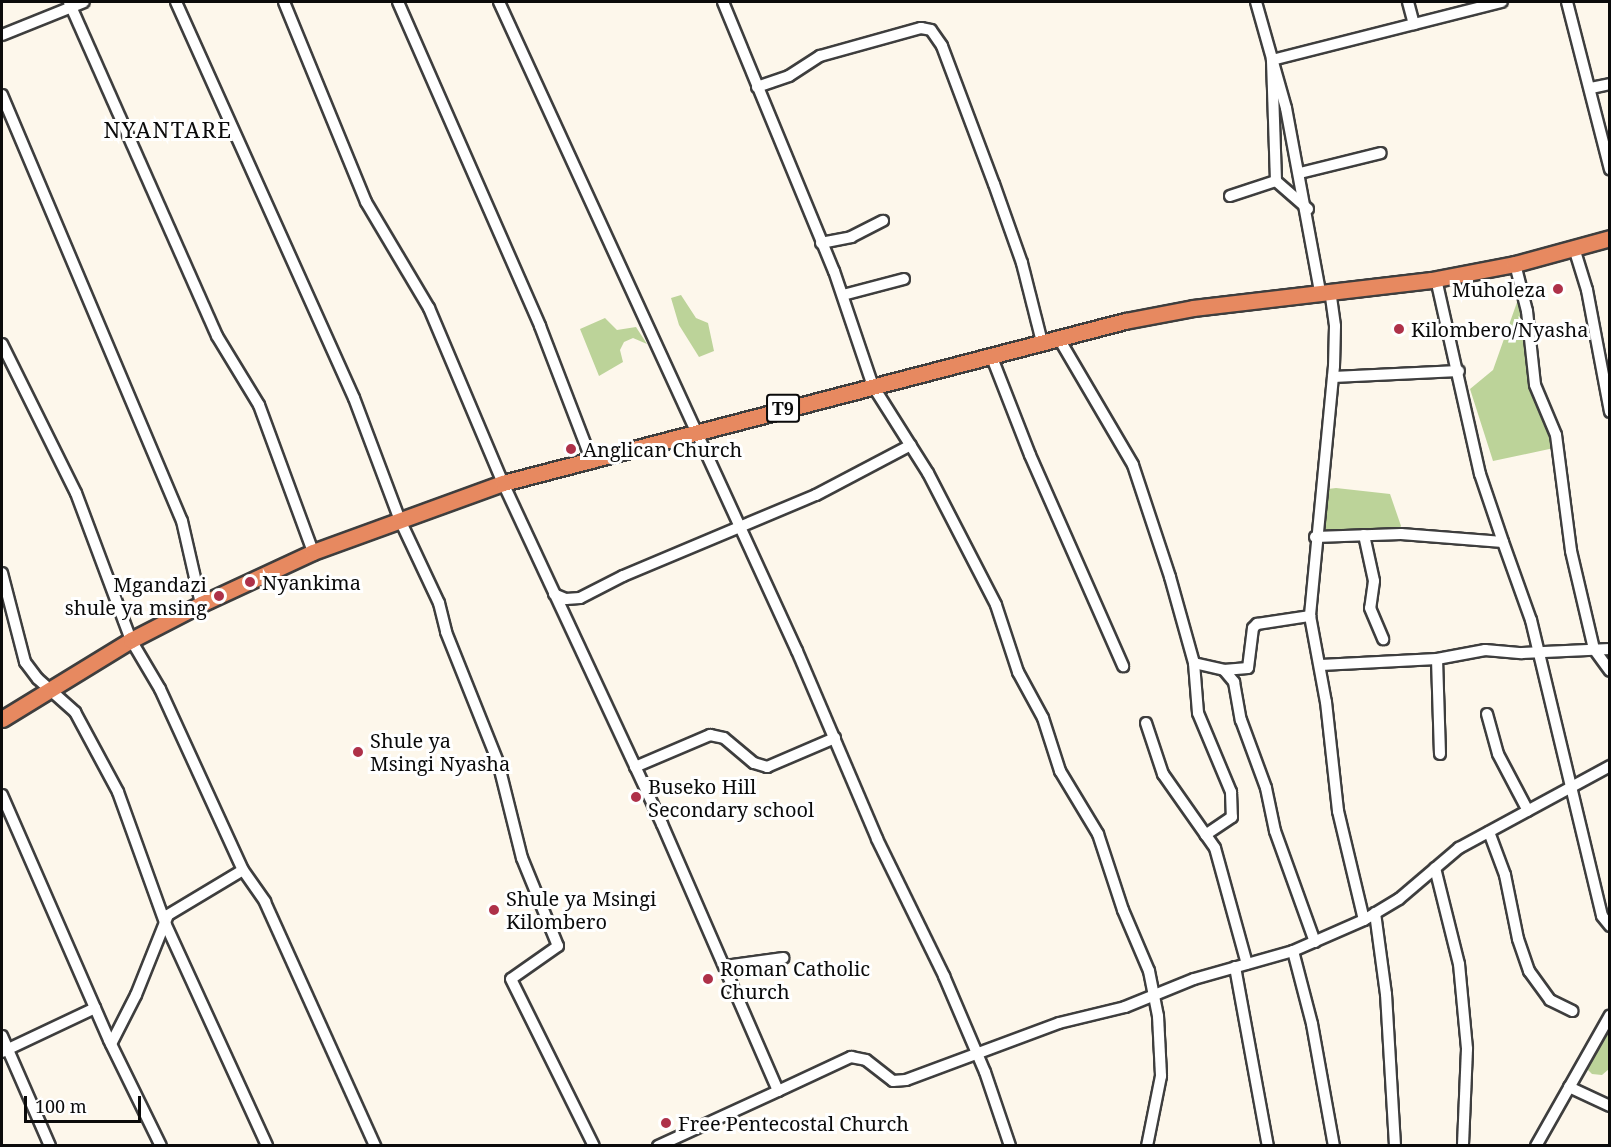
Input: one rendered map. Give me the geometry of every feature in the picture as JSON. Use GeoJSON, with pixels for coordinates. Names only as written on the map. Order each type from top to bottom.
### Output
{"type":"FeatureCollection","features":[{"type":"Feature","properties":{"kind":"highway","name":"T9"},"geometry":{"type":"LineString","coordinates":[[2,719],[131,640],[201,604],[313,552],[399,518],[503,483],[693,431],[1058,337],[1193,308],[1436,279],[1515,264],[1610,238]]}},
{"type":"Feature","properties":{"kind":"street"},"geometry":{"type":"LineString","coordinates":[[2,34],[70,4],[84,2]]}},
{"type":"Feature","properties":{"kind":"street"},"geometry":{"type":"LineString","coordinates":[[176,2],[354,398],[399,518],[439,603],[446,632],[498,762],[522,858],[558,946],[511,979],[594,1146]]}},
{"type":"Feature","properties":{"kind":"street"},"geometry":{"type":"LineString","coordinates":[[284,2],[366,202],[429,308],[503,483],[635,767],[778,1091]]}},
{"type":"Feature","properties":{"kind":"street"},"geometry":{"type":"LineString","coordinates":[[398,2],[540,326],[591,459]]}},
{"type":"Feature","properties":{"kind":"street"},"geometry":{"type":"LineString","coordinates":[[499,2],[620,260],[693,431],[835,738],[978,1056],[1010,1146]]}},
{"type":"Feature","properties":{"kind":"street"},"geometry":{"type":"LineString","coordinates":[[723,2],[843,296],[873,386],[910,445],[996,605],[1018,672],[1043,718],[1060,771],[1098,834],[1123,910],[1149,971],[1161,1038],[1161,1077],[1147,1146]]}},
{"type":"Feature","properties":{"kind":"street"},"geometry":{"type":"LineString","coordinates":[[1256,2],[1300,173],[1325,291],[1335,326],[1333,377],[1315,537],[1310,616],[1321,665],[1338,811],[1364,920]]}},
{"type":"Feature","properties":{"kind":"street"},"geometry":{"type":"LineString","coordinates":[[1408,2],[1414,24]]}},
{"type":"Feature","properties":{"kind":"street"},"geometry":{"type":"LineString","coordinates":[[1272,60],[1414,24],[1479,4],[1502,2]]}},
{"type":"Feature","properties":{"kind":"street"},"geometry":{"type":"LineString","coordinates":[[1567,2],[1591,88],[1610,170]]}},
{"type":"Feature","properties":{"kind":"street"},"geometry":{"type":"LineString","coordinates":[[70,4],[217,336],[259,405],[313,552]]}},
{"type":"Feature","properties":{"kind":"street"},"geometry":{"type":"LineString","coordinates":[[757,87],[789,76],[820,56],[921,28],[931,30],[942,46],[994,184],[1022,263],[1042,342]]}},
{"type":"Feature","properties":{"kind":"street"},"geometry":{"type":"LineString","coordinates":[[1272,60],[1275,181],[1308,209]]}},
{"type":"Feature","properties":{"kind":"street"},"geometry":{"type":"LineString","coordinates":[[1591,88],[1610,84]]}},
{"type":"Feature","properties":{"kind":"street"},"geometry":{"type":"LineString","coordinates":[[2,95],[182,521],[201,604]]}},
{"type":"Feature","properties":{"kind":"street"},"geometry":{"type":"LineString","coordinates":[[1300,173],[1381,153]]}},
{"type":"Feature","properties":{"kind":"street"},"geometry":{"type":"LineString","coordinates":[[1230,196],[1275,181]]}},
{"type":"Feature","properties":{"kind":"street"},"geometry":{"type":"LineString","coordinates":[[821,243],[852,237],[884,221]]}},
{"type":"Feature","properties":{"kind":"street"},"geometry":{"type":"LineString","coordinates":[[1574,248],[1587,290],[1610,412]]}},
{"type":"Feature","properties":{"kind":"street"},"geometry":{"type":"LineString","coordinates":[[1515,264],[1527,311],[1536,385],[1556,435],[1571,551],[1594,648],[1610,671]]}},
{"type":"Feature","properties":{"kind":"street"},"geometry":{"type":"LineString","coordinates":[[843,296],[904,279]]}},
{"type":"Feature","properties":{"kind":"street"},"geometry":{"type":"LineString","coordinates":[[1436,279],[1459,371],[1480,474],[1521,588],[1602,916],[1610,926]]}},
{"type":"Feature","properties":{"kind":"street"},"geometry":{"type":"LineString","coordinates":[[1058,337],[1133,465],[1153,517],[1194,663],[1198,713],[1232,792],[1232,818],[1205,835]]}},
{"type":"Feature","properties":{"kind":"street"},"geometry":{"type":"LineString","coordinates":[[2,344],[76,493],[131,640],[160,689],[243,870],[265,902],[375,1146]]}},
{"type":"Feature","properties":{"kind":"street"},"geometry":{"type":"LineString","coordinates":[[991,355],[1030,454],[1123,666]]}},
{"type":"Feature","properties":{"kind":"street"},"geometry":{"type":"LineString","coordinates":[[1333,377],[1459,371]]}},
{"type":"Feature","properties":{"kind":"street"},"geometry":{"type":"LineString","coordinates":[[554,594],[566,599],[580,598],[738,527],[816,495],[910,445]]}},
{"type":"Feature","properties":{"kind":"street"},"geometry":{"type":"LineString","coordinates":[[1315,537],[1364,535],[1503,542]]}},
{"type":"Feature","properties":{"kind":"street"},"geometry":{"type":"LineString","coordinates":[[1364,535],[1374,581],[1370,608],[1383,639]]}},
{"type":"Feature","properties":{"kind":"street"},"geometry":{"type":"LineString","coordinates":[[2,573],[25,662],[38,679],[52,688],[75,712],[118,792],[166,925],[267,1146]]}},
{"type":"Feature","properties":{"kind":"street"},"geometry":{"type":"LineString","coordinates":[[1194,663],[1224,670],[1248,668],[1252,628],[1257,624],[1310,616]]}},
{"type":"Feature","properties":{"kind":"street"},"geometry":{"type":"LineString","coordinates":[[1321,665],[1437,659],[1485,650],[1536,652],[1610,649]]}},
{"type":"Feature","properties":{"kind":"street"},"geometry":{"type":"LineString","coordinates":[[1437,659],[1440,754]]}},
{"type":"Feature","properties":{"kind":"street"},"geometry":{"type":"LineString","coordinates":[[1224,670],[1234,682],[1241,720],[1266,788],[1275,831],[1314,942]]}},
{"type":"Feature","properties":{"kind":"street"},"geometry":{"type":"LineString","coordinates":[[1487,714],[1498,754],[1528,811]]}},
{"type":"Feature","properties":{"kind":"street"},"geometry":{"type":"LineString","coordinates":[[1146,723],[1163,774],[1215,848],[1228,888],[1247,964]]}},
{"type":"Feature","properties":{"kind":"street"},"geometry":{"type":"LineString","coordinates":[[635,767],[710,735],[724,738],[754,763],[767,767],[835,738]]}},
{"type":"Feature","properties":{"kind":"street"},"geometry":{"type":"LineString","coordinates":[[658,1146],[851,1057],[866,1060],[893,1081],[978,1056],[1059,1023],[1154,996],[1235,967],[1293,951],[1364,920],[1436,868],[1459,848],[1610,766]]}},
{"type":"Feature","properties":{"kind":"street"},"geometry":{"type":"LineString","coordinates":[[2,795],[111,1044],[161,1146]]}},
{"type":"Feature","properties":{"kind":"street"},"geometry":{"type":"LineString","coordinates":[[1489,832],[1505,875],[1518,939],[1529,971],[1550,1000],[1573,1011]]}},
{"type":"Feature","properties":{"kind":"street"},"geometry":{"type":"LineString","coordinates":[[1436,868],[1459,964],[1467,1049],[1463,1146]]}},
{"type":"Feature","properties":{"kind":"street"},"geometry":{"type":"LineString","coordinates":[[111,1044],[166,925],[168,915],[179,906],[243,870]]}},
{"type":"Feature","properties":{"kind":"street"},"geometry":{"type":"LineString","coordinates":[[1375,913],[1386,994],[1395,1146]]}},
{"type":"Feature","properties":{"kind":"street"},"geometry":{"type":"LineString","coordinates":[[1293,951],[1310,1016],[1334,1146]]}},
{"type":"Feature","properties":{"kind":"street"},"geometry":{"type":"LineString","coordinates":[[724,966],[783,958]]}},
{"type":"Feature","properties":{"kind":"street"},"geometry":{"type":"LineString","coordinates":[[1235,967],[1268,1146]]}},
{"type":"Feature","properties":{"kind":"street"},"geometry":{"type":"LineString","coordinates":[[5,1051],[95,1008]]}},
{"type":"Feature","properties":{"kind":"street"},"geometry":{"type":"LineString","coordinates":[[1537,1145],[1610,1016]]}},
{"type":"Feature","properties":{"kind":"street"},"geometry":{"type":"LineString","coordinates":[[2,1036],[5,1051],[50,1146]]}},
{"type":"Feature","properties":{"kind":"street"},"geometry":{"type":"LineString","coordinates":[[1569,1087],[1610,1106]]}},
{"type":"Feature","properties":{"kind":"green space"},"geometry":{"type":"Polygon","coordinates":[[[1521,291],[1525,334],[1554,448],[1493,461],[1470,389],[1493,370],[1521,291]]]}},
{"type":"Feature","properties":{"kind":"green space"},"geometry":{"type":"Polygon","coordinates":[[[681,295],[696,318],[708,323],[714,351],[699,357],[679,325],[671,298],[681,295]]]}},
{"type":"Feature","properties":{"kind":"green space"},"geometry":{"type":"Polygon","coordinates":[[[605,318],[617,330],[636,327],[647,344],[633,338],[624,342],[620,350],[623,362],[599,376],[580,329],[605,318]]]}},
{"type":"Feature","properties":{"kind":"green space"},"geometry":{"type":"Polygon","coordinates":[[[1328,489],[1390,494],[1401,526],[1397,532],[1321,530],[1328,489]]]}},
{"type":"Feature","properties":{"kind":"green space"},"geometry":{"type":"Polygon","coordinates":[[[1609,1016],[1609,1069],[1602,1075],[1592,1074],[1582,1064],[1609,1016]]]}},
{"type":"Feature","properties":{"kind":"place","name":"Muholeza"},"geometry":{"type":"Point","coordinates":[1558,289]}},
{"type":"Feature","properties":{"kind":"place","name":"Kilombero/Nyasha"},"geometry":{"type":"Point","coordinates":[1399,329]}},
{"type":"Feature","properties":{"kind":"place","name":"Anglican Church"},"geometry":{"type":"Point","coordinates":[571,449]}},
{"type":"Feature","properties":{"kind":"place","name":"Nyankima"},"geometry":{"type":"Point","coordinates":[250,582]}},
{"type":"Feature","properties":{"kind":"place","name":"Mgandazi shule ya msing"},"geometry":{"type":"Point","coordinates":[219,596]}},
{"type":"Feature","properties":{"kind":"place","name":"Shule ya Msingi Nyasha"},"geometry":{"type":"Point","coordinates":[358,752]}},
{"type":"Feature","properties":{"kind":"place","name":"Buseko Hill Secondary school"},"geometry":{"type":"Point","coordinates":[636,797]}},
{"type":"Feature","properties":{"kind":"place","name":"Shule ya Msingi Kilombero"},"geometry":{"type":"Point","coordinates":[494,910]}},
{"type":"Feature","properties":{"kind":"place","name":"Roman Catholic Church"},"geometry":{"type":"Point","coordinates":[708,979]}},
{"type":"Feature","properties":{"kind":"place","name":"Free Pentecostal Church"},"geometry":{"type":"Point","coordinates":[666,1123]}},
{"type":"Feature","properties":{"kind":"district","name":"NYANTARE"},"geometry":{"type":"Point","coordinates":[168,130]}}]}
